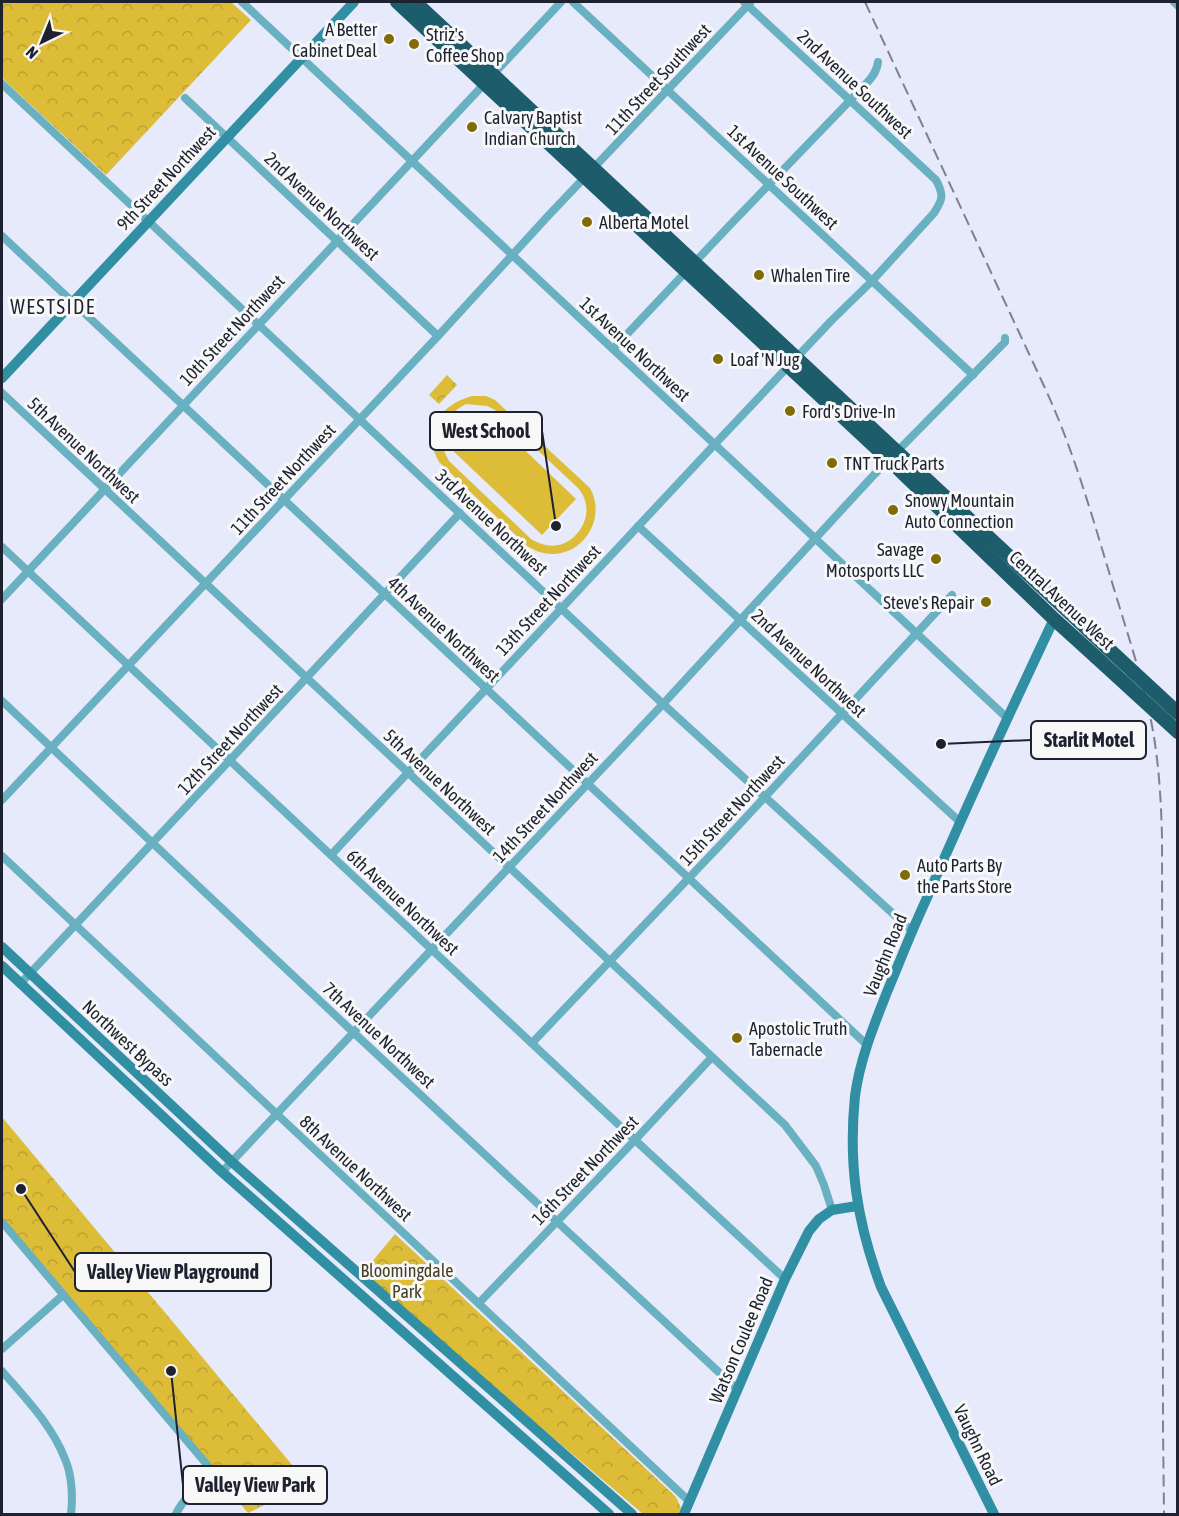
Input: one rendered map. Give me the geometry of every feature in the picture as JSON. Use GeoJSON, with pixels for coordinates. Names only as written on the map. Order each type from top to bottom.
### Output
{"type":"FeatureCollection","features":[{"type":"Feature","properties":{"kind":"highway","name":"Central Avenue West"},"geometry":{"type":"LineString","coordinates":[[397,2],[488,78],[893,455],[999,547],[1087,633],[1178,713]]}},
{"type":"Feature","properties":{"kind":"highway","name":"Central Avenue West"},"geometry":{"type":"LineString","coordinates":[[415,2],[488,78]]}},
{"type":"Feature","properties":{"kind":"highway","name":"Central Avenue West"},"geometry":{"type":"LineString","coordinates":[[893,455],[1054,619],[1178,732]]}},
{"type":"Feature","properties":{"kind":"highway"},"geometry":{"type":"LineString","coordinates":[[999,547],[1049,602],[1054,611],[1054,619],[1068,621],[1087,633]]}},
{"type":"Feature","properties":{"kind":"main road","name":"9th Street Northwest"},"geometry":{"type":"LineString","coordinates":[[2,378],[354,2]]}},
{"type":"Feature","properties":{"kind":"main road","name":"Vaughn Road"},"geometry":{"type":"LineString","coordinates":[[994,1515],[881,1287],[857,1206],[852,1144],[856,1093],[866,1044],[960,822],[1054,619]]}},
{"type":"Feature","properties":{"kind":"main road","name":"Northwest Bypass"},"geometry":{"type":"LineString","coordinates":[[2,947],[232,1162],[632,1515]]}},
{"type":"Feature","properties":{"kind":"main road","name":"Northwest Bypass"},"geometry":{"type":"LineString","coordinates":[[2,966],[222,1172],[609,1515]]}},
{"type":"Feature","properties":{"kind":"main road"},"geometry":{"type":"LineString","coordinates":[[832,1210],[857,1206]]}},
{"type":"Feature","properties":{"kind":"main road","name":"Watson Coulee Road"},"geometry":{"type":"LineString","coordinates":[[684,1515],[784,1279],[809,1231],[819,1219],[832,1210]]}},
{"type":"Feature","properties":{"kind":"street","name":"1st Avenue Northwest"},"geometry":{"type":"LineString","coordinates":[[242,2],[1007,718]]}},
{"type":"Feature","properties":{"kind":"street","name":"10th Street Northwest"},"geometry":{"type":"LineString","coordinates":[[2,599],[561,2]]}},
{"type":"Feature","properties":{"kind":"street","name":"1st Avenue Southwest"},"geometry":{"type":"LineString","coordinates":[[573,2],[973,375]]}},
{"type":"Feature","properties":{"kind":"street"},"geometry":{"type":"LineString","coordinates":[[1174,2],[1178,6]]}},
{"type":"Feature","properties":{"kind":"street","name":"11th Street Southwest"},"geometry":{"type":"LineString","coordinates":[[590,173],[748,3]]}},
{"type":"Feature","properties":{"kind":"street","name":"2nd Avenue Southwest"},"geometry":{"type":"LineString","coordinates":[[748,3],[936,180],[942,192]]}},
{"type":"Feature","properties":{"kind":"street"},"geometry":{"type":"LineString","coordinates":[[613,350],[875,74],[878,62]]}},
{"type":"Feature","properties":{"kind":"street","name":"3rd Avenue Northwest"},"geometry":{"type":"LineString","coordinates":[[2,84],[663,704],[912,931]]}},
{"type":"Feature","properties":{"kind":"street","name":"2nd Avenue Northwest"},"geometry":{"type":"LineString","coordinates":[[185,98],[438,336]]}},
{"type":"Feature","properties":{"kind":"street","name":"11th Street Northwest"},"geometry":{"type":"LineString","coordinates":[[2,800],[590,173]]}},
{"type":"Feature","properties":{"kind":"street","name":"13th Street Northwest"},"geometry":{"type":"LineString","coordinates":[[331,855],[715,444],[872,281],[934,213],[942,192]]}},
{"type":"Feature","properties":{"kind":"street","name":"4th Avenue Northwest"},"geometry":{"type":"LineString","coordinates":[[2,237],[866,1044]]}},
{"type":"Feature","properties":{"kind":"street","name":"14th Street Northwest"},"geometry":{"type":"LineString","coordinates":[[222,1172],[663,704],[893,455],[1005,342],[1005,338]]}},
{"type":"Feature","properties":{"kind":"street","name":"5th Avenue Northwest"},"geometry":{"type":"LineString","coordinates":[[2,393],[785,1125],[816,1166],[832,1210]]}},
{"type":"Feature","properties":{"kind":"street","name":"12th Street Northwest"},"geometry":{"type":"LineString","coordinates":[[20,984],[460,513]]}},
{"type":"Feature","properties":{"kind":"street","name":"2nd Avenue Northwest"},"geometry":{"type":"LineString","coordinates":[[638,526],[960,822]]}},
{"type":"Feature","properties":{"kind":"street","name":"6th Avenue Northwest"},"geometry":{"type":"LineString","coordinates":[[2,547],[784,1279]]}},
{"type":"Feature","properties":{"kind":"street","name":"15th Street Northwest"},"geometry":{"type":"LineString","coordinates":[[532,1043],[952,595]]}},
{"type":"Feature","properties":{"kind":"street","name":"7th Avenue Northwest"},"geometry":{"type":"LineString","coordinates":[[2,701],[738,1390]]}},
{"type":"Feature","properties":{"kind":"street","name":"8th Avenue Northwest"},"geometry":{"type":"LineString","coordinates":[[2,856],[690,1502]]}},
{"type":"Feature","properties":{"kind":"street","name":"16th Street Northwest"},"geometry":{"type":"LineString","coordinates":[[479,1303],[712,1057]]}},
{"type":"Feature","properties":{"kind":"street"},"geometry":{"type":"LineString","coordinates":[[2,1222],[214,1473],[190,1493],[176,1515]]}},
{"type":"Feature","properties":{"kind":"street"},"geometry":{"type":"LineString","coordinates":[[2,1349],[63,1295]]}},
{"type":"Feature","properties":{"kind":"street"},"geometry":{"type":"LineString","coordinates":[[2,1371],[51,1432],[66,1459],[71,1484],[71,1515]]}},
{"type":"Feature","properties":{"kind":"green space"},"geometry":{"type":"Polygon","coordinates":[[[3,2],[231,2],[251,20],[106,175],[2,78],[3,2]]]}},
{"type":"Feature","properties":{"kind":"green space"},"geometry":{"type":"Polygon","coordinates":[[[447,375],[457,385],[439,404],[429,395],[447,375]]]}},
{"type":"Feature","properties":{"kind":"green space"},"geometry":{"type":"Polygon","coordinates":[[[472,396],[486,396],[495,400],[590,488],[596,510],[594,521],[590,531],[575,547],[553,554],[539,552],[527,546],[439,462],[434,451],[433,430],[443,412],[461,400],[472,396]],[[466,404],[446,421],[442,444],[449,461],[531,539],[552,546],[565,543],[576,535],[583,524],[586,505],[582,494],[495,410],[487,406],[466,404]]]}},
{"type":"Feature","properties":{"kind":"green space"},"geometry":{"type":"Polygon","coordinates":[[[485,412],[576,499],[542,535],[450,448],[485,412]]]}},
{"type":"Feature","properties":{"kind":"green space"},"geometry":{"type":"Polygon","coordinates":[[[2,1117],[308,1484],[248,1513],[2,1222],[2,1117]]]}},
{"type":"Feature","properties":{"kind":"green space","name":"Bloomingdale Park"},"geometry":{"type":"Polygon","coordinates":[[[395,1234],[676,1497],[681,1508],[678,1514],[643,1514],[361,1275],[395,1234]]]}},
{"type":"Feature","properties":{"kind":"railway"},"geometry":{"type":"LineString","coordinates":[[865,2],[1044,386],[1063,432],[1087,501],[1133,651],[1153,731],[1162,836],[1164,1514]]}},
{"type":"Feature","properties":{"kind":"place","name":"A Better Cabinet Deal"},"geometry":{"type":"Point","coordinates":[389,39]}},
{"type":"Feature","properties":{"kind":"place","name":"Striz's Coffee Shop"},"geometry":{"type":"Point","coordinates":[414,44]}},
{"type":"Feature","properties":{"kind":"place","name":"Calvary Baptist Indian Church"},"geometry":{"type":"Point","coordinates":[472,127]}},
{"type":"Feature","properties":{"kind":"place","name":"Alberta Motel"},"geometry":{"type":"Point","coordinates":[587,222]}},
{"type":"Feature","properties":{"kind":"place","name":"Whalen Tire"},"geometry":{"type":"Point","coordinates":[759,275]}},
{"type":"Feature","properties":{"kind":"place","name":"Loaf 'N Jug"},"geometry":{"type":"Point","coordinates":[718,359]}},
{"type":"Feature","properties":{"kind":"place","name":"Ford's Drive-In"},"geometry":{"type":"Point","coordinates":[790,411]}},
{"type":"Feature","properties":{"kind":"place","name":"TNT Truck Parts"},"geometry":{"type":"Point","coordinates":[832,463]}},
{"type":"Feature","properties":{"kind":"place","name":"Snowy Mountain Auto Connection"},"geometry":{"type":"Point","coordinates":[893,510]}},
{"type":"Feature","properties":{"kind":"place","name":"West School"},"geometry":{"type":"Point","coordinates":[556,526]}},
{"type":"Feature","properties":{"kind":"place","name":"Savage Motosports LLC"},"geometry":{"type":"Point","coordinates":[936,559]}},
{"type":"Feature","properties":{"kind":"place","name":"Steve's Repair"},"geometry":{"type":"Point","coordinates":[986,602]}},
{"type":"Feature","properties":{"kind":"place","name":"Starlit Motel"},"geometry":{"type":"Point","coordinates":[941,744]}},
{"type":"Feature","properties":{"kind":"place","name":"Auto Parts By the Parts Store"},"geometry":{"type":"Point","coordinates":[905,875]}},
{"type":"Feature","properties":{"kind":"place","name":"Apostolic Truth Tabernacle"},"geometry":{"type":"Point","coordinates":[737,1038]}},
{"type":"Feature","properties":{"kind":"place","name":"Valley View Playground"},"geometry":{"type":"Point","coordinates":[21,1189]}},
{"type":"Feature","properties":{"kind":"place","name":"Valley View Park"},"geometry":{"type":"Point","coordinates":[171,1371]}},
{"type":"Feature","properties":{"kind":"district","name":"WESTSIDE"},"geometry":{"type":"Point","coordinates":[53,306]}}]}
